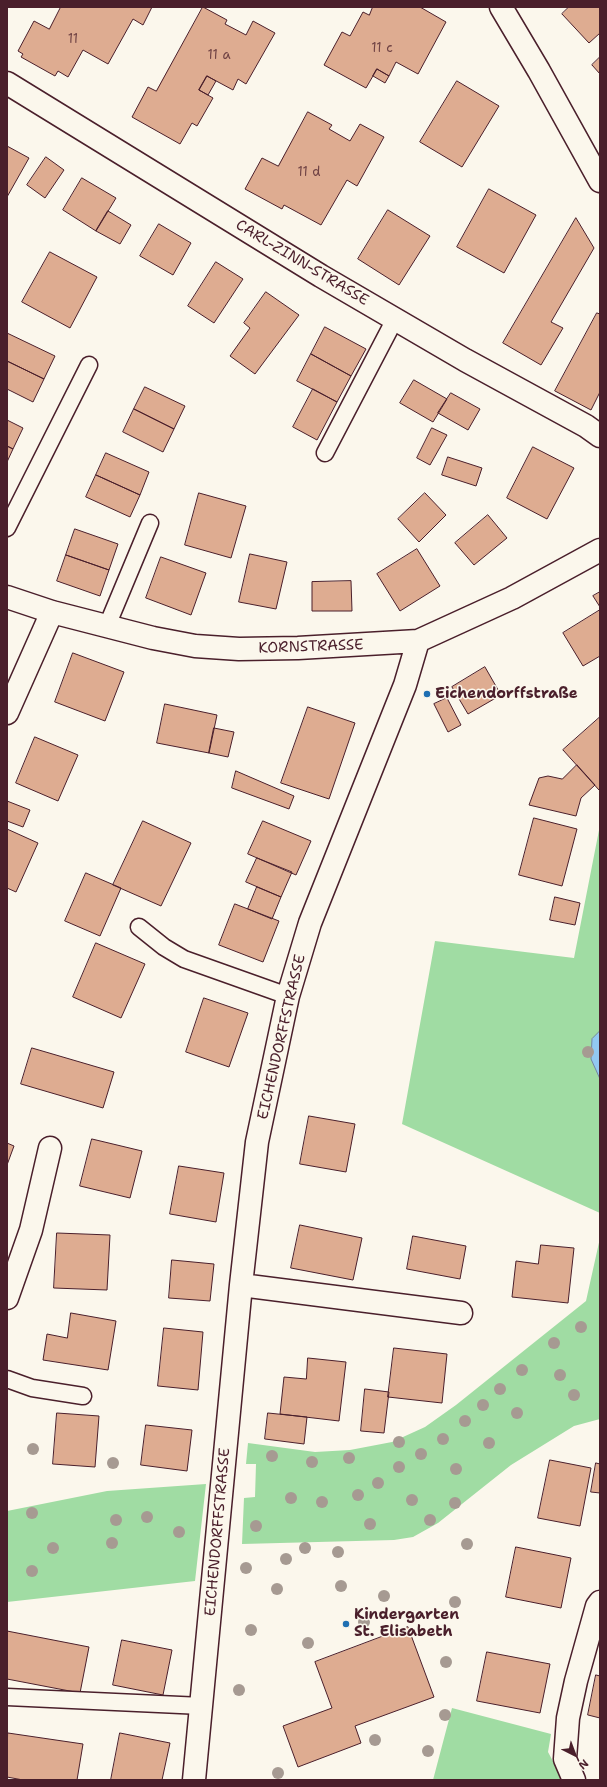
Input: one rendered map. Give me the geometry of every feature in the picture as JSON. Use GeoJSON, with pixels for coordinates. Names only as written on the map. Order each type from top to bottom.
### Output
{"type":"FeatureCollection","features":[{"type":"Feature","properties":{"kind":"street"},"geometry":{"type":"LineString","coordinates":[[501,7],[546,83],[600,180]]}},
{"type":"Feature","properties":{"kind":"street","name":"CARL-ZINN-STRASSE"},"geometry":{"type":"LineString","coordinates":[[7,83],[303,265],[465,360],[586,426],[600,436]]}},
{"type":"Feature","properties":{"kind":"street","name":"KORNSTRASSE"},"geometry":{"type":"LineString","coordinates":[[7,597],[52,612],[160,640],[195,646],[239,649],[305,648],[418,642],[512,598],[600,550]]}},
{"type":"Feature","properties":{"kind":"street"},"geometry":{"type":"LineString","coordinates":[[7,714],[52,612]]}},
{"type":"Feature","properties":{"kind":"street","name":"EICHENDORFFSTRASSE"},"geometry":{"type":"LineString","coordinates":[[194,1780],[241,1285],[257,1142],[288,996],[320,897],[405,685],[418,642]]}},
{"type":"Feature","properties":{"kind":"street"},"geometry":{"type":"LineString","coordinates":[[7,1298],[31,1230],[50,1148]]}},
{"type":"Feature","properties":{"kind":"street"},"geometry":{"type":"LineString","coordinates":[[241,1285],[462,1313]]}},
{"type":"Feature","properties":{"kind":"street"},"geometry":{"type":"LineString","coordinates":[[574,1780],[565,1759],[568,1718],[576,1682],[597,1606],[600,1602]]}},
{"type":"Feature","properties":{"kind":"lane"},"geometry":{"type":"LineString","coordinates":[[325,453],[395,319]]}},
{"type":"Feature","properties":{"kind":"lane"},"geometry":{"type":"LineString","coordinates":[[7,528],[89,365]]}},
{"type":"Feature","properties":{"kind":"lane"},"geometry":{"type":"LineString","coordinates":[[106,626],[150,523]]}},
{"type":"Feature","properties":{"kind":"lane"},"geometry":{"type":"LineString","coordinates":[[139,927],[164,948],[184,959],[288,996]]}},
{"type":"Feature","properties":{"kind":"lane"},"geometry":{"type":"LineString","coordinates":[[7,1380],[32,1388],[83,1396]]}},
{"type":"Feature","properties":{"kind":"lane"},"geometry":{"type":"LineString","coordinates":[[7,1697],[202,1706]]}},
{"type":"Feature","properties":{"kind":"green space"},"geometry":{"type":"Polygon","coordinates":[[[600,825],[600,1213],[402,1124],[435,941],[574,958],[600,825]]]}},
{"type":"Feature","properties":{"kind":"green space"},"geometry":{"type":"Polygon","coordinates":[[[600,1238],[600,1419],[574,1426],[511,1465],[438,1523],[413,1537],[394,1540],[242,1544],[244,1498],[255,1497],[256,1464],[246,1464],[248,1443],[315,1452],[350,1450],[392,1442],[425,1427],[456,1405],[586,1301],[600,1238]]]}},
{"type":"Feature","properties":{"kind":"green space"},"geometry":{"type":"Polygon","coordinates":[[[206,1484],[195,1581],[7,1602],[7,1511],[107,1491],[206,1484]]]}},
{"type":"Feature","properties":{"kind":"green space"},"geometry":{"type":"Polygon","coordinates":[[[452,1708],[551,1734],[548,1752],[563,1780],[433,1780],[452,1708]]]}},
{"type":"Feature","properties":{"kind":"water"},"geometry":{"type":"Polygon","coordinates":[[[600,1031],[600,1079],[591,1059],[592,1039],[600,1031]]]}},
{"type":"Feature","properties":{"kind":"building"},"geometry":{"type":"Polygon","coordinates":[[[61,7],[152,7],[143,25],[133,19],[108,64],[83,50],[68,77],[58,71],[55,76],[21,57],[23,54],[18,51],[34,21],[49,29],[61,7]]]}},
{"type":"Feature","properties":{"kind":"building"},"geometry":{"type":"Polygon","coordinates":[[[203,7],[227,20],[225,24],[246,35],[253,21],[275,33],[246,84],[238,79],[233,90],[207,76],[199,90],[213,98],[197,126],[192,123],[180,144],[132,117],[148,87],[156,91],[203,7]]]}},
{"type":"Feature","properties":{"kind":"building"},"geometry":{"type":"Polygon","coordinates":[[[373,7],[420,7],[446,22],[418,74],[396,62],[389,76],[377,69],[366,88],[324,65],[342,32],[350,36],[363,12],[369,15],[373,7]]]}},
{"type":"Feature","properties":{"kind":"building"},"geometry":{"type":"Polygon","coordinates":[[[569,7],[600,7],[600,33],[589,43],[562,14],[569,7]]]}},
{"type":"Feature","properties":{"kind":"building"},"geometry":{"type":"Polygon","coordinates":[[[600,57],[600,74],[592,65],[600,57]]]}},
{"type":"Feature","properties":{"kind":"building"},"geometry":{"type":"Polygon","coordinates":[[[377,69],[389,76],[385,83],[373,76],[377,69]]]}},
{"type":"Feature","properties":{"kind":"building"},"geometry":{"type":"Polygon","coordinates":[[[207,76],[216,81],[208,95],[199,90],[207,76]]]}},
{"type":"Feature","properties":{"kind":"building"},"geometry":{"type":"Polygon","coordinates":[[[457,81],[499,106],[462,167],[420,142],[457,81]]]}},
{"type":"Feature","properties":{"kind":"building"},"geometry":{"type":"Polygon","coordinates":[[[308,112],[332,125],[329,129],[350,141],[360,124],[384,137],[357,186],[347,180],[321,225],[284,205],[282,209],[245,189],[262,158],[278,166],[308,112]]]}},
{"type":"Feature","properties":{"kind":"building"},"geometry":{"type":"Polygon","coordinates":[[[7,146],[29,158],[7,197],[7,146]]]}},
{"type":"Feature","properties":{"kind":"building"},"geometry":{"type":"Polygon","coordinates":[[[46,157],[64,170],[45,198],[27,185],[46,157]]]}},
{"type":"Feature","properties":{"kind":"building"},"geometry":{"type":"Polygon","coordinates":[[[82,178],[116,198],[96,231],[63,210],[82,178]]]}},
{"type":"Feature","properties":{"kind":"building"},"geometry":{"type":"Polygon","coordinates":[[[489,189],[536,215],[504,273],[457,247],[489,189]]]}},
{"type":"Feature","properties":{"kind":"building"},"geometry":{"type":"Polygon","coordinates":[[[388,210],[430,236],[399,285],[358,259],[388,210]]]}},
{"type":"Feature","properties":{"kind":"building"},"geometry":{"type":"Polygon","coordinates":[[[108,211],[131,225],[120,244],[96,231],[108,211]]]}},
{"type":"Feature","properties":{"kind":"building"},"geometry":{"type":"Polygon","coordinates":[[[576,218],[594,248],[551,322],[563,328],[541,365],[503,343],[576,218]]]}},
{"type":"Feature","properties":{"kind":"building"},"geometry":{"type":"Polygon","coordinates":[[[159,224],[191,243],[173,275],[140,256],[159,224]]]}},
{"type":"Feature","properties":{"kind":"building"},"geometry":{"type":"Polygon","coordinates":[[[50,252],[97,277],[70,328],[22,302],[50,252]]]}},
{"type":"Feature","properties":{"kind":"building"},"geometry":{"type":"Polygon","coordinates":[[[216,262],[243,279],[214,323],[188,306],[216,262]]]}},
{"type":"Feature","properties":{"kind":"building"},"geometry":{"type":"Polygon","coordinates":[[[266,292],[299,315],[255,374],[230,356],[250,328],[244,323],[266,292]]]}},
{"type":"Feature","properties":{"kind":"building"},"geometry":{"type":"Polygon","coordinates":[[[597,313],[600,314],[600,392],[591,410],[555,391],[597,313]]]}},
{"type":"Feature","properties":{"kind":"building"},"geometry":{"type":"Polygon","coordinates":[[[325,327],[366,349],[351,376],[311,354],[325,327]]]}},
{"type":"Feature","properties":{"kind":"building"},"geometry":{"type":"Polygon","coordinates":[[[7,333],[55,356],[44,379],[7,361],[7,333]]]}},
{"type":"Feature","properties":{"kind":"building"},"geometry":{"type":"Polygon","coordinates":[[[311,354],[351,376],[337,402],[297,381],[311,354]]]}},
{"type":"Feature","properties":{"kind":"building"},"geometry":{"type":"Polygon","coordinates":[[[7,361],[44,379],[33,402],[7,389],[7,361]]]}},
{"type":"Feature","properties":{"kind":"building"},"geometry":{"type":"Polygon","coordinates":[[[414,380],[447,399],[433,422],[400,403],[414,380]]]}},
{"type":"Feature","properties":{"kind":"building"},"geometry":{"type":"Polygon","coordinates":[[[145,387],[185,406],[174,429],[134,409],[145,387]]]}},
{"type":"Feature","properties":{"kind":"building"},"geometry":{"type":"Polygon","coordinates":[[[313,389],[337,402],[317,440],[293,427],[313,389]]]}},
{"type":"Feature","properties":{"kind":"building"},"geometry":{"type":"Polygon","coordinates":[[[451,393],[480,409],[468,430],[438,413],[451,393]]]}},
{"type":"Feature","properties":{"kind":"building"},"geometry":{"type":"Polygon","coordinates":[[[134,409],[174,429],[163,452],[123,432],[134,409]]]}},
{"type":"Feature","properties":{"kind":"building"},"geometry":{"type":"Polygon","coordinates":[[[7,420],[23,428],[13,449],[7,446],[7,420]]]}},
{"type":"Feature","properties":{"kind":"building"},"geometry":{"type":"Polygon","coordinates":[[[432,428],[447,435],[430,465],[417,458],[432,428]]]}},
{"type":"Feature","properties":{"kind":"building"},"geometry":{"type":"Polygon","coordinates":[[[7,446],[13,449],[7,462],[7,446]]]}},
{"type":"Feature","properties":{"kind":"building"},"geometry":{"type":"Polygon","coordinates":[[[533,447],[574,468],[547,519],[507,498],[533,447]]]}},
{"type":"Feature","properties":{"kind":"building"},"geometry":{"type":"Polygon","coordinates":[[[106,453],[149,472],[140,495],[96,475],[106,453]]]}},
{"type":"Feature","properties":{"kind":"building"},"geometry":{"type":"Polygon","coordinates":[[[448,457],[482,468],[476,486],[442,475],[448,457]]]}},
{"type":"Feature","properties":{"kind":"building"},"geometry":{"type":"Polygon","coordinates":[[[96,475],[140,495],[130,517],[86,497],[96,475]]]}},
{"type":"Feature","properties":{"kind":"building"},"geometry":{"type":"Polygon","coordinates":[[[199,493],[246,506],[231,558],[185,545],[199,493]]]}},
{"type":"Feature","properties":{"kind":"building"},"geometry":{"type":"Polygon","coordinates":[[[425,493],[446,515],[419,542],[398,519],[425,493]]]}},
{"type":"Feature","properties":{"kind":"building"},"geometry":{"type":"Polygon","coordinates":[[[488,515],[507,538],[474,565],[455,543],[488,515]]]}},
{"type":"Feature","properties":{"kind":"building"},"geometry":{"type":"Polygon","coordinates":[[[75,529],[118,544],[109,570],[66,555],[75,529]]]}},
{"type":"Feature","properties":{"kind":"building"},"geometry":{"type":"Polygon","coordinates":[[[417,549],[440,586],[400,611],[377,574],[417,549]]]}},
{"type":"Feature","properties":{"kind":"building"},"geometry":{"type":"Polygon","coordinates":[[[250,554],[287,562],[276,609],[239,602],[250,554]]]}},
{"type":"Feature","properties":{"kind":"building"},"geometry":{"type":"Polygon","coordinates":[[[66,555],[109,570],[100,596],[57,581],[66,555]]]}},
{"type":"Feature","properties":{"kind":"building"},"geometry":{"type":"Polygon","coordinates":[[[161,557],[206,573],[191,615],[146,598],[161,557]]]}},
{"type":"Feature","properties":{"kind":"building"},"geometry":{"type":"Polygon","coordinates":[[[351,581],[352,611],[312,611],[312,582],[351,581]]]}},
{"type":"Feature","properties":{"kind":"building"},"geometry":{"type":"Polygon","coordinates":[[[600,592],[600,607],[593,596],[600,592]]]}},
{"type":"Feature","properties":{"kind":"building"},"geometry":{"type":"Polygon","coordinates":[[[600,610],[600,656],[583,666],[563,633],[600,610]]]}},
{"type":"Feature","properties":{"kind":"building"},"geometry":{"type":"Polygon","coordinates":[[[73,653],[124,672],[105,721],[55,702],[73,653]]]}},
{"type":"Feature","properties":{"kind":"building"},"geometry":{"type":"Polygon","coordinates":[[[485,667],[501,695],[468,714],[452,687],[485,667]]]}},
{"type":"Feature","properties":{"kind":"building"},"geometry":{"type":"Polygon","coordinates":[[[447,698],[461,725],[448,732],[434,704],[447,698]]]}},
{"type":"Feature","properties":{"kind":"building"},"geometry":{"type":"Polygon","coordinates":[[[165,704],[217,715],[209,753],[157,743],[165,704]]]}},
{"type":"Feature","properties":{"kind":"building"},"geometry":{"type":"Polygon","coordinates":[[[308,707],[355,723],[329,799],[281,783],[308,707]]]}},
{"type":"Feature","properties":{"kind":"building"},"geometry":{"type":"Polygon","coordinates":[[[600,717],[600,789],[599,790],[563,750],[600,717]]]}},
{"type":"Feature","properties":{"kind":"building"},"geometry":{"type":"Polygon","coordinates":[[[214,728],[234,732],[228,757],[209,753],[214,728]]]}},
{"type":"Feature","properties":{"kind":"building"},"geometry":{"type":"Polygon","coordinates":[[[35,737],[78,755],[58,801],[16,783],[35,737]]]}},
{"type":"Feature","properties":{"kind":"building"},"geometry":{"type":"Polygon","coordinates":[[[577,765],[595,785],[581,798],[576,816],[529,805],[539,778],[548,776],[562,779],[577,765]]]}},
{"type":"Feature","properties":{"kind":"building"},"geometry":{"type":"Polygon","coordinates":[[[236,771],[294,796],[289,809],[232,788],[236,771]]]}},
{"type":"Feature","properties":{"kind":"building"},"geometry":{"type":"Polygon","coordinates":[[[7,801],[30,810],[23,827],[7,821],[7,801]]]}},
{"type":"Feature","properties":{"kind":"building"},"geometry":{"type":"Polygon","coordinates":[[[534,818],[577,829],[562,886],[519,875],[534,818]]]}},
{"type":"Feature","properties":{"kind":"building"},"geometry":{"type":"Polygon","coordinates":[[[143,821],[191,843],[161,906],[113,885],[143,821]]]}},
{"type":"Feature","properties":{"kind":"building"},"geometry":{"type":"Polygon","coordinates":[[[263,821],[311,841],[296,875],[248,854],[263,821]]]}},
{"type":"Feature","properties":{"kind":"building"},"geometry":{"type":"Polygon","coordinates":[[[7,829],[38,843],[16,892],[7,888],[7,829]]]}},
{"type":"Feature","properties":{"kind":"building"},"geometry":{"type":"Polygon","coordinates":[[[257,858],[292,872],[281,897],[246,882],[257,858]]]}},
{"type":"Feature","properties":{"kind":"building"},"geometry":{"type":"Polygon","coordinates":[[[86,873],[121,888],[100,936],[65,921],[86,873]]]}},
{"type":"Feature","properties":{"kind":"building"},"geometry":{"type":"Polygon","coordinates":[[[257,887],[281,897],[272,919],[248,909],[257,887]]]}},
{"type":"Feature","properties":{"kind":"building"},"geometry":{"type":"Polygon","coordinates":[[[555,897],[580,903],[575,925],[550,920],[555,897]]]}},
{"type":"Feature","properties":{"kind":"building"},"geometry":{"type":"Polygon","coordinates":[[[235,904],[279,921],[263,962],[219,945],[235,904]]]}},
{"type":"Feature","properties":{"kind":"building"},"geometry":{"type":"Polygon","coordinates":[[[96,943],[145,964],[121,1018],[73,997],[96,943]]]}},
{"type":"Feature","properties":{"kind":"building"},"geometry":{"type":"Polygon","coordinates":[[[204,998],[248,1013],[229,1067],[186,1052],[204,998]]]}},
{"type":"Feature","properties":{"kind":"building"},"geometry":{"type":"Polygon","coordinates":[[[32,1048],[114,1072],[103,1108],[21,1084],[32,1048]]]}},
{"type":"Feature","properties":{"kind":"building"},"geometry":{"type":"Polygon","coordinates":[[[309,1116],[355,1124],[346,1172],[300,1164],[309,1116]]]}},
{"type":"Feature","properties":{"kind":"building"},"geometry":{"type":"Polygon","coordinates":[[[92,1139],[142,1151],[130,1198],[80,1186],[92,1139]]]}},
{"type":"Feature","properties":{"kind":"building"},"geometry":{"type":"Polygon","coordinates":[[[7,1143],[14,1146],[7,1165],[7,1143]]]}},
{"type":"Feature","properties":{"kind":"building"},"geometry":{"type":"Polygon","coordinates":[[[179,1166],[224,1173],[216,1222],[170,1214],[179,1166]]]}},
{"type":"Feature","properties":{"kind":"building"},"geometry":{"type":"Polygon","coordinates":[[[300,1225],[362,1238],[353,1280],[291,1268],[300,1225]]]}},
{"type":"Feature","properties":{"kind":"building"},"geometry":{"type":"Polygon","coordinates":[[[57,1233],[110,1235],[107,1290],[54,1288],[57,1233]]]}},
{"type":"Feature","properties":{"kind":"building"},"geometry":{"type":"Polygon","coordinates":[[[413,1236],[466,1246],[460,1279],[407,1269],[413,1236]]]}},
{"type":"Feature","properties":{"kind":"building"},"geometry":{"type":"Polygon","coordinates":[[[541,1245],[574,1248],[568,1303],[512,1297],[516,1261],[538,1264],[541,1245]]]}},
{"type":"Feature","properties":{"kind":"building"},"geometry":{"type":"Polygon","coordinates":[[[172,1260],[214,1264],[210,1301],[169,1298],[172,1260]]]}},
{"type":"Feature","properties":{"kind":"building"},"geometry":{"type":"Polygon","coordinates":[[[71,1313],[116,1321],[108,1370],[43,1360],[47,1334],[67,1338],[71,1313]]]}},
{"type":"Feature","properties":{"kind":"building"},"geometry":{"type":"Polygon","coordinates":[[[164,1328],[203,1332],[198,1390],[158,1386],[164,1328]]]}},
{"type":"Feature","properties":{"kind":"building"},"geometry":{"type":"Polygon","coordinates":[[[394,1348],[447,1354],[442,1403],[388,1397],[394,1348]]]}},
{"type":"Feature","properties":{"kind":"building"},"geometry":{"type":"Polygon","coordinates":[[[308,1358],[346,1362],[339,1421],[280,1414],[284,1377],[306,1379],[308,1358]]]}},
{"type":"Feature","properties":{"kind":"building"},"geometry":{"type":"Polygon","coordinates":[[[365,1389],[389,1392],[384,1433],[361,1431],[365,1389]]]}},
{"type":"Feature","properties":{"kind":"building"},"geometry":{"type":"Polygon","coordinates":[[[57,1413],[99,1416],[95,1467],[53,1464],[57,1413]]]}},
{"type":"Feature","properties":{"kind":"building"},"geometry":{"type":"Polygon","coordinates":[[[268,1413],[307,1417],[304,1444],[265,1439],[268,1413]]]}},
{"type":"Feature","properties":{"kind":"building"},"geometry":{"type":"Polygon","coordinates":[[[146,1425],[192,1430],[187,1471],[141,1465],[146,1425]]]}},
{"type":"Feature","properties":{"kind":"building"},"geometry":{"type":"Polygon","coordinates":[[[550,1460],[591,1468],[580,1526],[538,1518],[550,1460]]]}},
{"type":"Feature","properties":{"kind":"building"},"geometry":{"type":"Polygon","coordinates":[[[596,1463],[600,1464],[600,1493],[591,1492],[596,1463]]]}},
{"type":"Feature","properties":{"kind":"building"},"geometry":{"type":"Polygon","coordinates":[[[516,1547],[571,1558],[561,1608],[506,1597],[516,1547]]]}},
{"type":"Feature","properties":{"kind":"building"},"geometry":{"type":"Polygon","coordinates":[[[408,1627],[434,1697],[355,1726],[361,1743],[298,1767],[283,1726],[332,1708],[315,1662],[408,1627]]]}},
{"type":"Feature","properties":{"kind":"building"},"geometry":{"type":"Polygon","coordinates":[[[7,1631],[89,1647],[80,1693],[7,1679],[7,1631]]]}},
{"type":"Feature","properties":{"kind":"building"},"geometry":{"type":"Polygon","coordinates":[[[122,1640],[172,1650],[163,1695],[113,1685],[122,1640]]]}},
{"type":"Feature","properties":{"kind":"building"},"geometry":{"type":"Polygon","coordinates":[[[487,1652],[550,1664],[540,1713],[477,1701],[487,1652]]]}},
{"type":"Feature","properties":{"kind":"building"},"geometry":{"type":"Polygon","coordinates":[[[596,1675],[600,1676],[600,1718],[588,1715],[596,1675]]]}},
{"type":"Feature","properties":{"kind":"building"},"geometry":{"type":"Polygon","coordinates":[[[8,1733],[83,1744],[77,1780],[23,1780],[7,1777],[8,1733]]]}},
{"type":"Feature","properties":{"kind":"building"},"geometry":{"type":"Polygon","coordinates":[[[120,1733],[170,1743],[162,1780],[111,1780],[120,1733]]]}},
{"type":"Feature","properties":{"kind":"place","name":"Eichendorffstraße"},"geometry":{"type":"Point","coordinates":[427,694]}},
{"type":"Feature","properties":{"kind":"place","name":"Kindergarten St. Elisabeth"},"geometry":{"type":"Point","coordinates":[346,1624]}}]}
